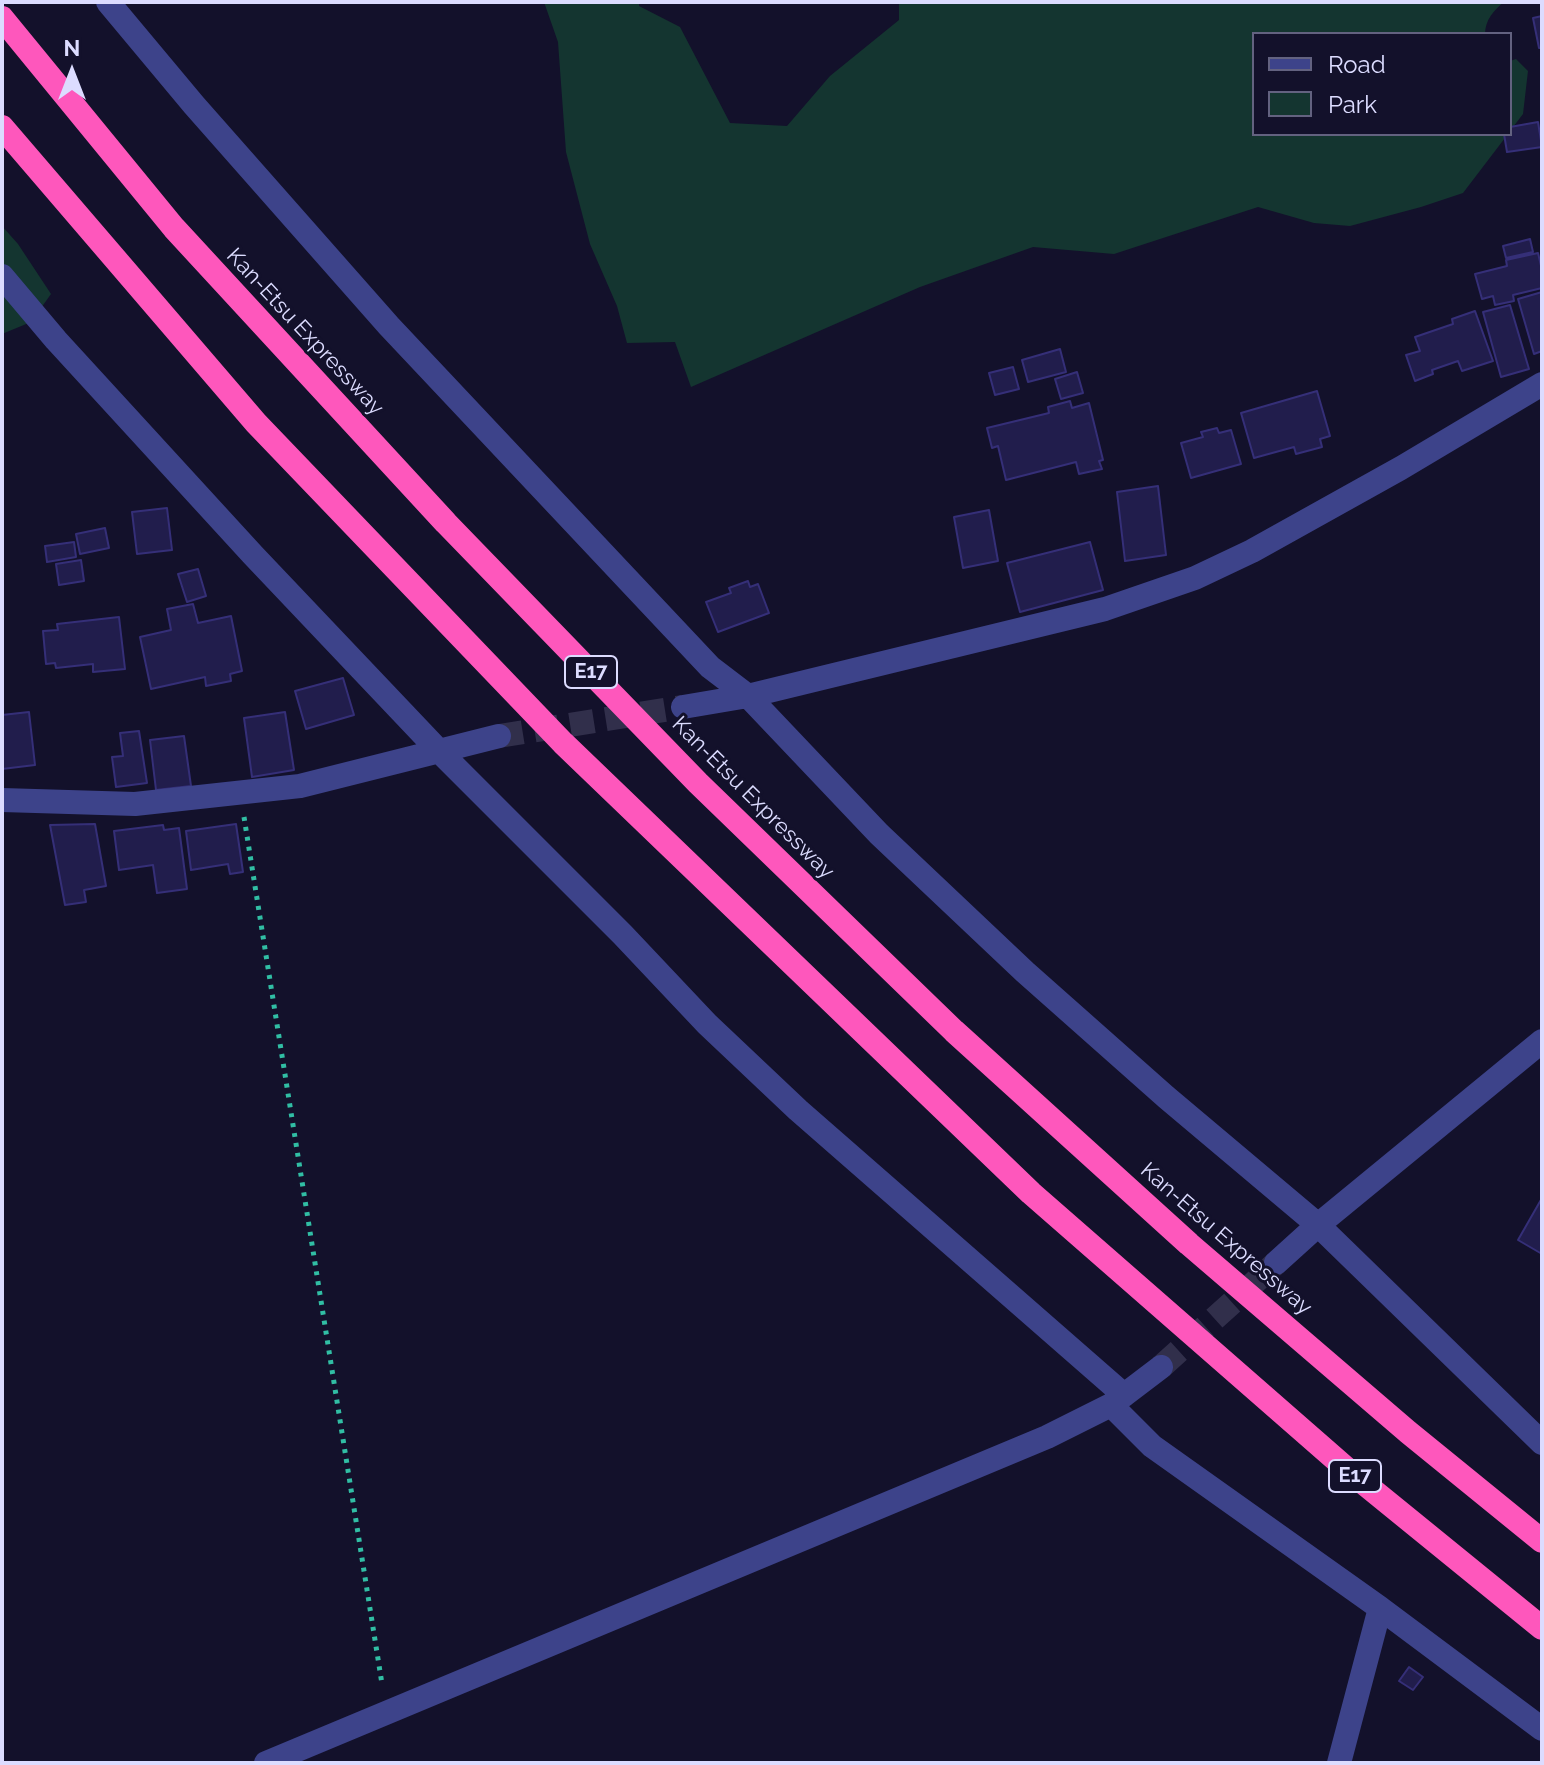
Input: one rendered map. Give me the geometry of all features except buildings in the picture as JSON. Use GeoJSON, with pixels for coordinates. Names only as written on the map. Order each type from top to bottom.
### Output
{"type":"FeatureCollection","features":[{"type":"Feature","properties":{"kind":"highway","name":"Kan-Etsu Expressway"},"geometry":{"type":"LineString","coordinates":[[2,18],[174,228],[446,523],[698,783],[954,1031],[1189,1244],[1408,1432],[1542,1541]]}},
{"type":"Feature","properties":{"kind":"highway","name":"E17"},"geometry":{"type":"LineString","coordinates":[[2,127],[256,423],[563,743],[1031,1193],[1349,1471],[1542,1628]]}},
{"type":"Feature","properties":{"kind":"street"},"geometry":{"type":"LineString","coordinates":[[108,2],[204,117],[389,326],[710,667],[748,696],[879,834],[1025,972],[1166,1097],[1318,1225],[1542,1443]]}},
{"type":"Feature","properties":{"kind":"street"},"geometry":{"type":"LineString","coordinates":[[2,276],[56,340],[253,555],[439,751],[707,1024],[1118,1400],[1152,1446],[1380,1608],[1542,1729]]}},
{"type":"Feature","properties":{"kind":"street"},"geometry":{"type":"LineString","coordinates":[[683,707],[748,696],[1105,609],[1195,578],[1252,551],[1387,476],[1542,384]]}},
{"type":"Feature","properties":{"kind":"street"},"geometry":{"type":"LineString","coordinates":[[2,800],[135,804],[300,786],[499,736]]}},
{"type":"Feature","properties":{"kind":"street"},"geometry":{"type":"LineString","coordinates":[[1276,1263],[1542,1041]]}},
{"type":"Feature","properties":{"kind":"street"},"geometry":{"type":"LineString","coordinates":[[266,1763],[1047,1437],[1118,1400],[1161,1367]]}},
{"type":"Feature","properties":{"kind":"street"},"geometry":{"type":"LineString","coordinates":[[1339,1763],[1380,1608]]}},
{"type":"Feature","properties":{"kind":"path"},"geometry":{"type":"LineString","coordinates":[[240,793],[386,1713]]}},
{"type":"Feature","properties":{"kind":"green space"},"geometry":{"type":"Polygon","coordinates":[[[544,2],[639,2],[639,6],[680,27],[730,123],[787,126],[830,76],[899,20],[899,2],[1504,2],[1491,16],[1485,32],[1252,32],[1252,136],[1506,136],[1463,193],[1421,207],[1350,226],[1314,223],[1258,207],[1114,254],[1033,247],[920,287],[691,387],[675,342],[627,343],[617,306],[590,244],[566,152],[558,42],[544,2]]]}},
{"type":"Feature","properties":{"kind":"green space"},"geometry":{"type":"Polygon","coordinates":[[[1516,59],[1528,71],[1523,114],[1512,128],[1512,60],[1516,59]]]}},
{"type":"Feature","properties":{"kind":"green space"},"geometry":{"type":"Polygon","coordinates":[[[2,226],[18,244],[51,294],[31,322],[2,334],[2,226]]]}},
{"type":"Feature","properties":{"kind":"tunnel"},"geometry":{"type":"LineString","coordinates":[[499,736],[683,707]]}},
{"type":"Feature","properties":{"kind":"tunnel"},"geometry":{"type":"LineString","coordinates":[[1161,1367],[1276,1263]]}}]}
